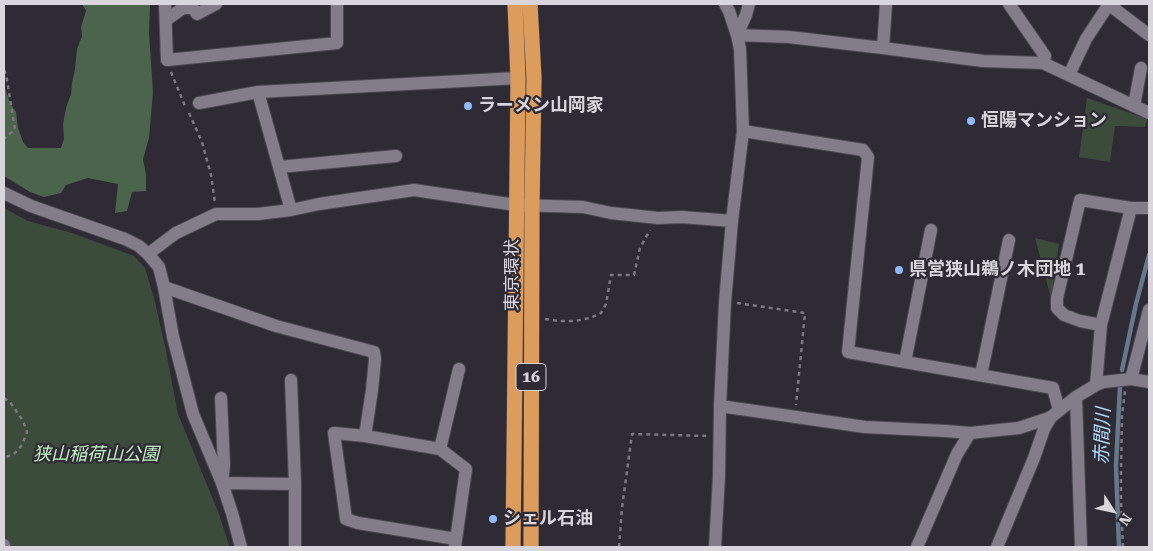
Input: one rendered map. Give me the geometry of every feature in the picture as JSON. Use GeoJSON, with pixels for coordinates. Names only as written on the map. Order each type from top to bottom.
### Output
{"type":"FeatureCollection","features":[{"type":"Feature","properties":{"kind":"highway","name":"東京環状"},"geometry":{"type":"LineString","coordinates":[[512,547],[518,78],[515,4]]}},
{"type":"Feature","properties":{"kind":"highway","name":"東京環状"},"geometry":{"type":"LineString","coordinates":[[530,4],[534,78],[531,547]]}},
{"type":"Feature","properties":{"kind":"street"},"geometry":{"type":"LineString","coordinates":[[165,4],[167,60],[337,43],[338,4]]}},
{"type":"Feature","properties":{"kind":"street"},"geometry":{"type":"LineString","coordinates":[[166,20],[183,8],[193,8],[197,14],[216,4]]}},
{"type":"Feature","properties":{"kind":"street"},"geometry":{"type":"LineString","coordinates":[[715,547],[725,302],[732,221],[743,131],[740,48],[725,4]]}},
{"type":"Feature","properties":{"kind":"street"},"geometry":{"type":"LineString","coordinates":[[737,35],[749,4]]}},
{"type":"Feature","properties":{"kind":"street"},"geometry":{"type":"LineString","coordinates":[[883,48],[886,4]]}},
{"type":"Feature","properties":{"kind":"street"},"geometry":{"type":"LineString","coordinates":[[1009,4],[1045,56],[1042,63]]}},
{"type":"Feature","properties":{"kind":"street"},"geometry":{"type":"LineString","coordinates":[[1069,76],[1086,39],[1108,4],[1149,35]]}},
{"type":"Feature","properties":{"kind":"street"},"geometry":{"type":"LineString","coordinates":[[737,35],[789,37],[983,61],[1042,63],[1149,113]]}},
{"type":"Feature","properties":{"kind":"street"},"geometry":{"type":"LineString","coordinates":[[1134,106],[1141,68]]}},
{"type":"Feature","properties":{"kind":"street"},"geometry":{"type":"LineString","coordinates":[[199,103],[258,92],[518,78]]}},
{"type":"Feature","properties":{"kind":"street"},"geometry":{"type":"LineString","coordinates":[[258,92],[291,210]]}},
{"type":"Feature","properties":{"kind":"street"},"geometry":{"type":"LineString","coordinates":[[743,131],[863,150],[868,158],[848,352],[1053,388],[1055,414]]}},
{"type":"Feature","properties":{"kind":"street"},"geometry":{"type":"LineString","coordinates":[[279,167],[396,156]]}},
{"type":"Feature","properties":{"kind":"street"},"geometry":{"type":"LineString","coordinates":[[148,254],[176,233],[216,214],[258,214],[291,210],[414,190],[516,205],[582,207],[611,213],[658,218],[682,217],[732,221]]}},
{"type":"Feature","properties":{"kind":"street"},"geometry":{"type":"LineString","coordinates":[[4,193],[31,206],[125,239],[139,246],[159,267],[173,337],[193,414],[222,483],[241,547]]}},
{"type":"Feature","properties":{"kind":"street"},"geometry":{"type":"LineString","coordinates":[[1101,325],[1080,321],[1064,315],[1057,308],[1057,298],[1080,200],[1131,208],[1149,208]]}},
{"type":"Feature","properties":{"kind":"street"},"geometry":{"type":"LineString","coordinates":[[1096,385],[1101,325],[1131,208]]}},
{"type":"Feature","properties":{"kind":"street"},"geometry":{"type":"LineString","coordinates":[[905,362],[932,230]]}},
{"type":"Feature","properties":{"kind":"street"},"geometry":{"type":"LineString","coordinates":[[981,375],[1009,240]]}},
{"type":"Feature","properties":{"kind":"street"},"geometry":{"type":"LineString","coordinates":[[164,288],[276,326],[374,352],[372,390],[365,436]]}},
{"type":"Feature","properties":{"kind":"street"},"geometry":{"type":"LineString","coordinates":[[1129,379],[1149,310]]}},
{"type":"Feature","properties":{"kind":"street"},"geometry":{"type":"LineString","coordinates":[[440,449],[459,369]]}},
{"type":"Feature","properties":{"kind":"street"},"geometry":{"type":"LineString","coordinates":[[997,547],[1044,429],[1055,414],[1076,397],[1096,385],[1113,380],[1129,379],[1149,382]]}},
{"type":"Feature","properties":{"kind":"street"},"geometry":{"type":"LineString","coordinates":[[290,380],[295,484],[295,547]]}},
{"type":"Feature","properties":{"kind":"street"},"geometry":{"type":"LineString","coordinates":[[1076,397],[1081,547]]}},
{"type":"Feature","properties":{"kind":"street"},"geometry":{"type":"LineString","coordinates":[[221,398],[224,465],[222,483]]}},
{"type":"Feature","properties":{"kind":"street"},"geometry":{"type":"LineString","coordinates":[[720,406],[864,427],[970,433],[1019,428],[1055,414]]}},
{"type":"Feature","properties":{"kind":"street"},"geometry":{"type":"LineString","coordinates":[[334,433],[365,436],[440,449],[466,469],[455,543],[358,523],[346,518],[334,433]]}},
{"type":"Feature","properties":{"kind":"street"},"geometry":{"type":"LineString","coordinates":[[917,547],[957,454],[970,433]]}},
{"type":"Feature","properties":{"kind":"street"},"geometry":{"type":"LineString","coordinates":[[222,483],[295,484]]}},
{"type":"Feature","properties":{"kind":"path"},"geometry":{"type":"LineString","coordinates":[[167,60],[202,142],[211,175],[216,214]]}},
{"type":"Feature","properties":{"kind":"path"},"geometry":{"type":"LineString","coordinates":[[4,70],[15,129],[4,139]]}},
{"type":"Feature","properties":{"kind":"path"},"geometry":{"type":"LineString","coordinates":[[531,317],[575,321],[590,318],[601,313],[606,304],[611,275],[634,275],[640,248],[658,218]]}},
{"type":"Feature","properties":{"kind":"path"},"geometry":{"type":"LineString","coordinates":[[725,302],[805,313],[795,417]]}},
{"type":"Feature","properties":{"kind":"path"},"geometry":{"type":"LineString","coordinates":[[1124,547],[1121,500],[1122,416],[1129,379]]}},
{"type":"Feature","properties":{"kind":"path"},"geometry":{"type":"LineString","coordinates":[[4,398],[10,402],[23,421],[27,432],[22,445],[15,453],[4,458]]}},
{"type":"Feature","properties":{"kind":"path"},"geometry":{"type":"LineString","coordinates":[[619,547],[632,434],[720,437]]}},
{"type":"Feature","properties":{"kind":"green space"},"geometry":{"type":"Polygon","coordinates":[[[82,4],[150,4],[149,33],[153,92],[149,138],[143,159],[146,191],[132,192],[127,211],[115,213],[118,184],[88,178],[66,185],[61,193],[44,197],[30,192],[4,176],[4,85],[10,103],[16,112],[18,128],[23,142],[28,148],[61,148],[64,139],[63,124],[71,94],[77,49],[82,36],[81,27],[86,11],[82,4]]]}},
{"type":"Feature","properties":{"kind":"green space"},"geometry":{"type":"Polygon","coordinates":[[[1087,98],[1147,119],[1145,127],[1115,126],[1110,162],[1079,157],[1087,98]]]}},
{"type":"Feature","properties":{"kind":"green space","name":"狭山稲荷山公園"},"geometry":{"type":"Polygon","coordinates":[[[4,208],[28,221],[72,233],[134,256],[145,268],[165,346],[178,414],[231,547],[4,547],[4,208]]]}},
{"type":"Feature","properties":{"kind":"green space"},"geometry":{"type":"Polygon","coordinates":[[[1035,238],[1059,244],[1051,298],[1035,238]]]}},
{"type":"Feature","properties":{"kind":"waterway","name":"赤間川"},"geometry":{"type":"LineString","coordinates":[[1122,370],[1149,255]]}},
{"type":"Feature","properties":{"kind":"waterway","name":"赤間川"},"geometry":{"type":"LineString","coordinates":[[1119,547],[1116,466],[1120,386]]}},
{"type":"Feature","properties":{"kind":"place","name":"ラーメン山岡家"},"geometry":{"type":"Point","coordinates":[468,106]}},
{"type":"Feature","properties":{"kind":"place","name":"恒陽マンション"},"geometry":{"type":"Point","coordinates":[971,121]}},
{"type":"Feature","properties":{"kind":"place","name":"県営狭山鵜ノ木団地 1"},"geometry":{"type":"Point","coordinates":[899,270]}},
{"type":"Feature","properties":{"kind":"place","name":"シェル石油"},"geometry":{"type":"Point","coordinates":[493,519]}}]}
